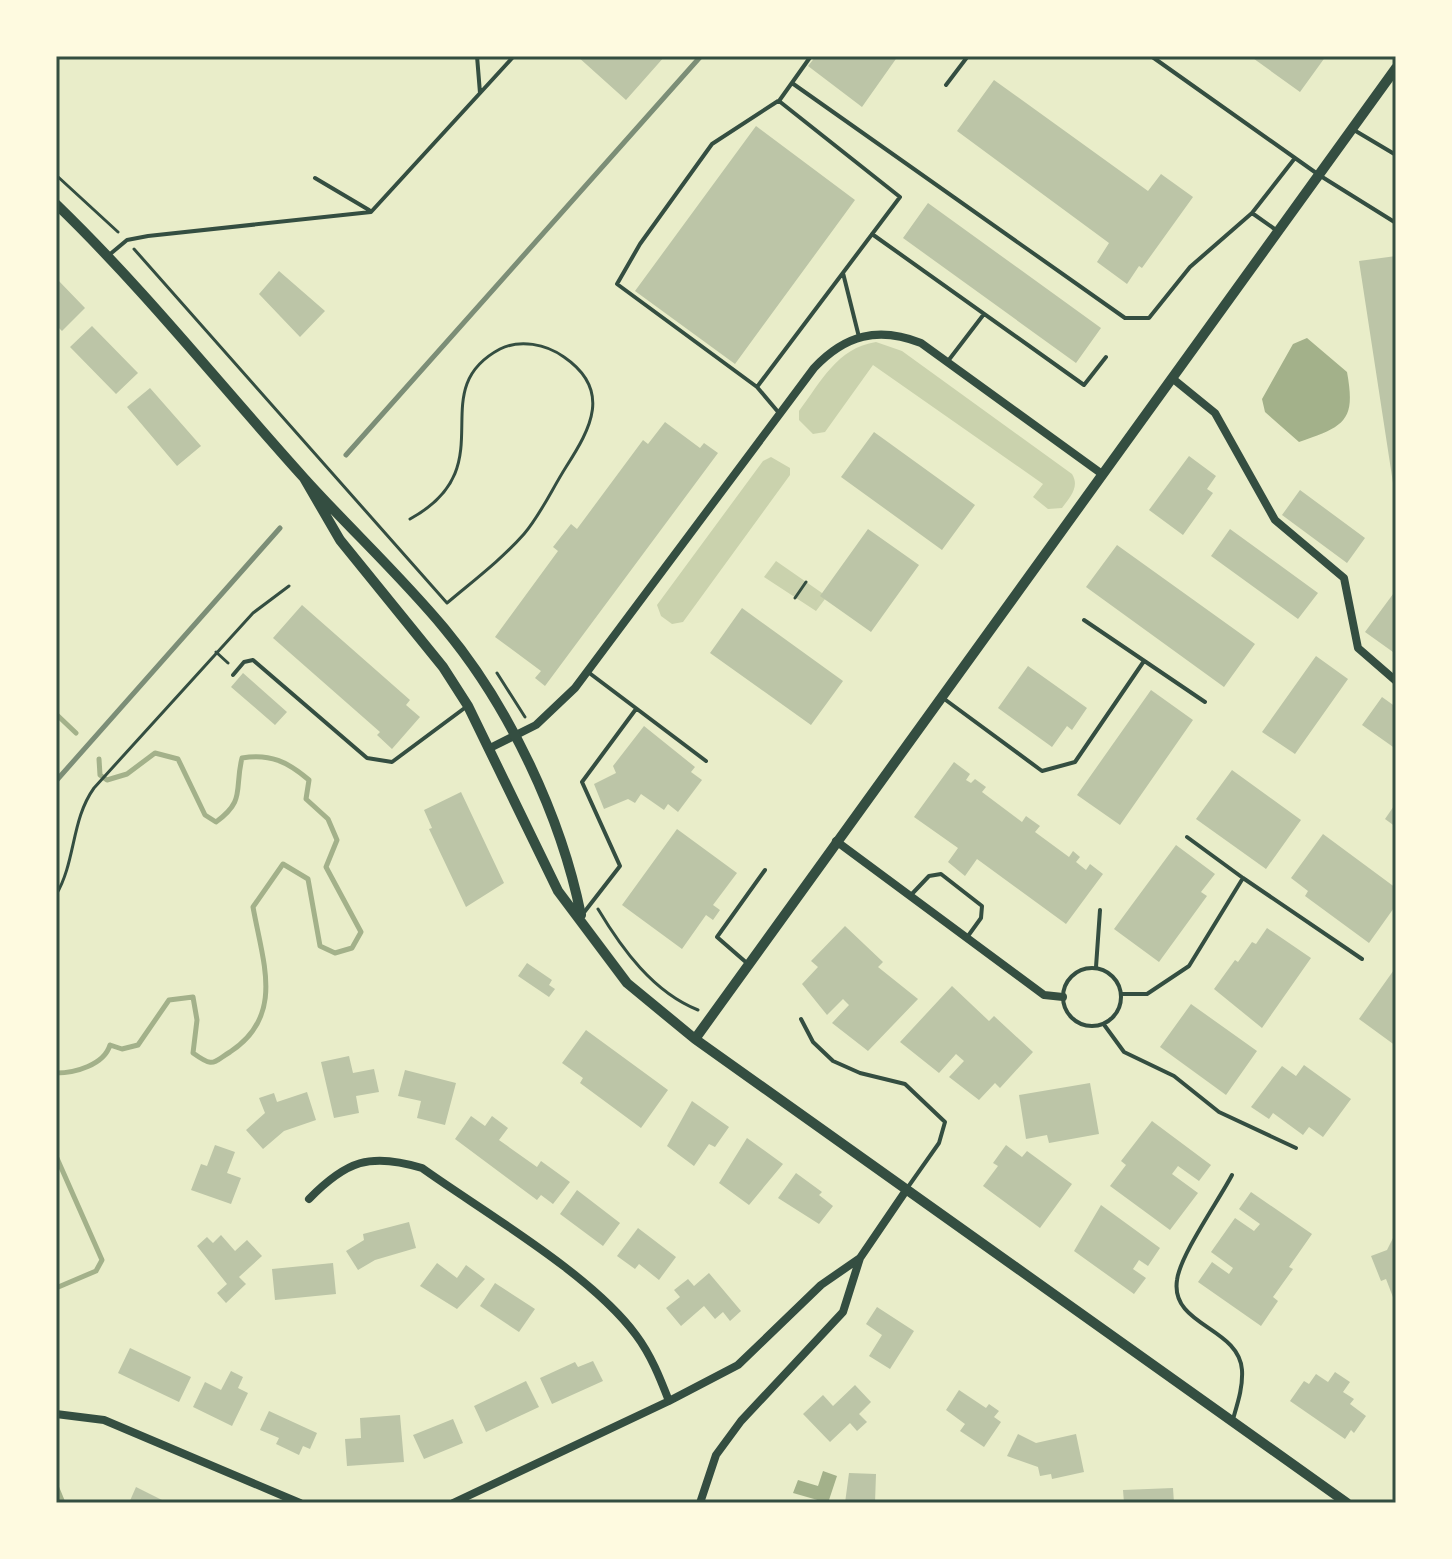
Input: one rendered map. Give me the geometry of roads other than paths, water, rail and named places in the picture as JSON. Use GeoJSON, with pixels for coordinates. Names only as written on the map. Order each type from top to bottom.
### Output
{"type":"FeatureCollection","features":[{"type":"Feature","properties":{"kind":"street"},"geometry":{"type":"LineString","coordinates":[[695,1039],[1396,68]]}},
{"type":"Feature","properties":{"kind":"street"},"geometry":{"type":"LineString","coordinates":[[56,204],[109,255],[304,478],[443,627],[466,657],[516,736],[560,844],[581,917]]}},
{"type":"Feature","properties":{"kind":"street"},"geometry":{"type":"LineString","coordinates":[[490,748],[516,736],[558,708],[830,351],[859,337],[874,333],[899,334],[921,343],[1102,474]]}},
{"type":"Feature","properties":{"kind":"street"},"geometry":{"type":"LineString","coordinates":[[1172,378],[1215,413],[1275,520],[1344,578],[1358,648],[1396,681]]}},
{"type":"Feature","properties":{"kind":"street"},"geometry":{"type":"LineString","coordinates":[[304,478],[340,540],[443,667],[468,706],[533,847],[558,891],[581,917],[603,954],[627,983],[695,1039],[1347,1503]]}},
{"type":"Feature","properties":{"kind":"street"},"geometry":{"type":"LineString","coordinates":[[836,841],[1044,995],[1063,997]]}},
{"type":"Feature","properties":{"kind":"street"},"geometry":{"type":"LineString","coordinates":[[309,1199],[332,1176],[353,1164],[399,1161],[422,1168],[582,1281],[610,1306],[636,1334],[655,1366],[669,1401]]}},
{"type":"Feature","properties":{"kind":"street"},"geometry":{"type":"LineString","coordinates":[[700,1503],[716,1455],[741,1421],[843,1312],[860,1258],[907,1189]]}},
{"type":"Feature","properties":{"kind":"street"},"geometry":{"type":"LineString","coordinates":[[453,1503],[738,1365],[821,1285],[860,1258]]}},
{"type":"Feature","properties":{"kind":"street"},"geometry":{"type":"LineString","coordinates":[[56,1414],[87,1415],[130,1430],[300,1503]]}},
{"type":"Feature","properties":{"kind":"lane"},"geometry":{"type":"LineString","coordinates":[[477,56],[480,93]]}},
{"type":"Feature","properties":{"kind":"lane"},"geometry":{"type":"LineString","coordinates":[[109,255],[127,240],[371,212],[514,56]]}},
{"type":"Feature","properties":{"kind":"lane"},"geometry":{"type":"LineString","coordinates":[[780,414],[757,387],[617,284],[640,244],[712,144],[779,101],[811,56]]}},
{"type":"Feature","properties":{"kind":"lane"},"geometry":{"type":"LineString","coordinates":[[946,85],[968,56]]}},
{"type":"Feature","properties":{"kind":"lane"},"geometry":{"type":"LineString","coordinates":[[1151,56],[1319,175],[1396,223]]}},
{"type":"Feature","properties":{"kind":"lane"},"geometry":{"type":"LineString","coordinates":[[792,83],[1125,318],[1149,318],[1190,267],[1252,213],[1295,157]]}},
{"type":"Feature","properties":{"kind":"lane"},"geometry":{"type":"LineString","coordinates":[[757,387],[900,197],[779,101]]}},
{"type":"Feature","properties":{"kind":"lane"},"geometry":{"type":"LineString","coordinates":[[1352,129],[1396,155]]}},
{"type":"Feature","properties":{"kind":"lane"},"geometry":{"type":"LineString","coordinates":[[315,178],[371,212]]}},
{"type":"Feature","properties":{"kind":"lane"},"geometry":{"type":"LineString","coordinates":[[1252,213],[1278,232]]}},
{"type":"Feature","properties":{"kind":"lane"},"geometry":{"type":"LineString","coordinates":[[872,234],[1084,385],[1106,357]]}},
{"type":"Feature","properties":{"kind":"lane"},"geometry":{"type":"LineString","coordinates":[[843,273],[859,337]]}},
{"type":"Feature","properties":{"kind":"lane"},"geometry":{"type":"LineString","coordinates":[[947,363],[985,314]]}},
{"type":"Feature","properties":{"kind":"lane"},"geometry":{"type":"LineString","coordinates":[[1084,620],[1205,702]]}},
{"type":"Feature","properties":{"kind":"lane"},"geometry":{"type":"LineString","coordinates":[[233,675],[244,662],[253,660],[367,758],[392,762],[468,706]]}},
{"type":"Feature","properties":{"kind":"lane"},"geometry":{"type":"LineString","coordinates":[[941,696],[1042,771],[1075,762],[1144,661]]}},
{"type":"Feature","properties":{"kind":"lane"},"geometry":{"type":"LineString","coordinates":[[588,672],[706,761]]}},
{"type":"Feature","properties":{"kind":"lane"},"geometry":{"type":"LineString","coordinates":[[581,917],[620,866],[582,782],[636,709]]}},
{"type":"Feature","properties":{"kind":"lane"},"geometry":{"type":"LineString","coordinates":[[1187,837],[1362,959]]}},
{"type":"Feature","properties":{"kind":"lane"},"geometry":{"type":"LineString","coordinates":[[748,964],[717,937],[765,870]]}},
{"type":"Feature","properties":{"kind":"lane"},"geometry":{"type":"LineString","coordinates":[[910,896],[929,876],[941,874],[966,891],[982,906],[981,918],[966,938]]}},
{"type":"Feature","properties":{"kind":"lane"},"geometry":{"type":"LineString","coordinates":[[1122,994],[1147,994],[1189,966],[1243,878]]}},
{"type":"Feature","properties":{"kind":"lane"},"geometry":{"type":"LineString","coordinates":[[1096,967],[1100,910]]}},
{"type":"Feature","properties":{"kind":"lane"},"geometry":{"type":"LineString","coordinates":[[1096,967],[1113,977],[1122,994],[1117,1013],[1105,1026],[1082,1025],[1074,1020],[1063,997],[1068,980],[1075,973],[1096,967]]}},
{"type":"Feature","properties":{"kind":"lane"},"geometry":{"type":"LineString","coordinates":[[801,1019],[813,1042],[833,1061],[860,1073],[905,1084],[945,1122],[939,1143],[907,1189]]}},
{"type":"Feature","properties":{"kind":"lane"},"geometry":{"type":"LineString","coordinates":[[1105,1026],[1124,1052],[1174,1076],[1219,1112],[1296,1148]]}},
{"type":"Feature","properties":{"kind":"lane"},"geometry":{"type":"LineString","coordinates":[[1232,1175],[1181,1266],[1176,1296],[1184,1310],[1236,1351],[1242,1367],[1242,1388],[1232,1421]]}},
{"type":"Feature","properties":{"kind":"waterway"},"geometry":{"type":"LineString","coordinates":[[56,714],[76,733]]}},
{"type":"Feature","properties":{"kind":"waterway"},"geometry":{"type":"LineString","coordinates":[[56,1073],[95,1063],[110,1045],[122,1049],[138,1045],[169,1000],[193,997],[197,1020],[193,1053],[205,1061],[216,1061],[247,1038],[258,1022],[266,987],[253,907],[283,864],[308,879],[320,946],[335,953],[352,948],[361,932],[326,867],[337,840],[328,819],[306,799],[309,780],[294,768],[270,758],[242,758],[235,801],[216,822],[205,815],[178,759],[155,753],[127,774],[107,780],[100,775],[99,759]]}},
{"type":"Feature","properties":{"kind":"waterway"},"geometry":{"type":"LineString","coordinates":[[56,1156],[102,1260],[96,1271],[56,1288]]}},
{"type":"Feature","properties":{"kind":"waterway"},"geometry":{"type":"LineString","coordinates":[[56,1486],[63,1503]]}},
{"type":"Feature","properties":{"kind":"railway"},"geometry":{"type":"LineString","coordinates":[[346,455],[701,56]]}},
{"type":"Feature","properties":{"kind":"railway"},"geometry":{"type":"LineString","coordinates":[[56,781],[280,528]]}}]}
